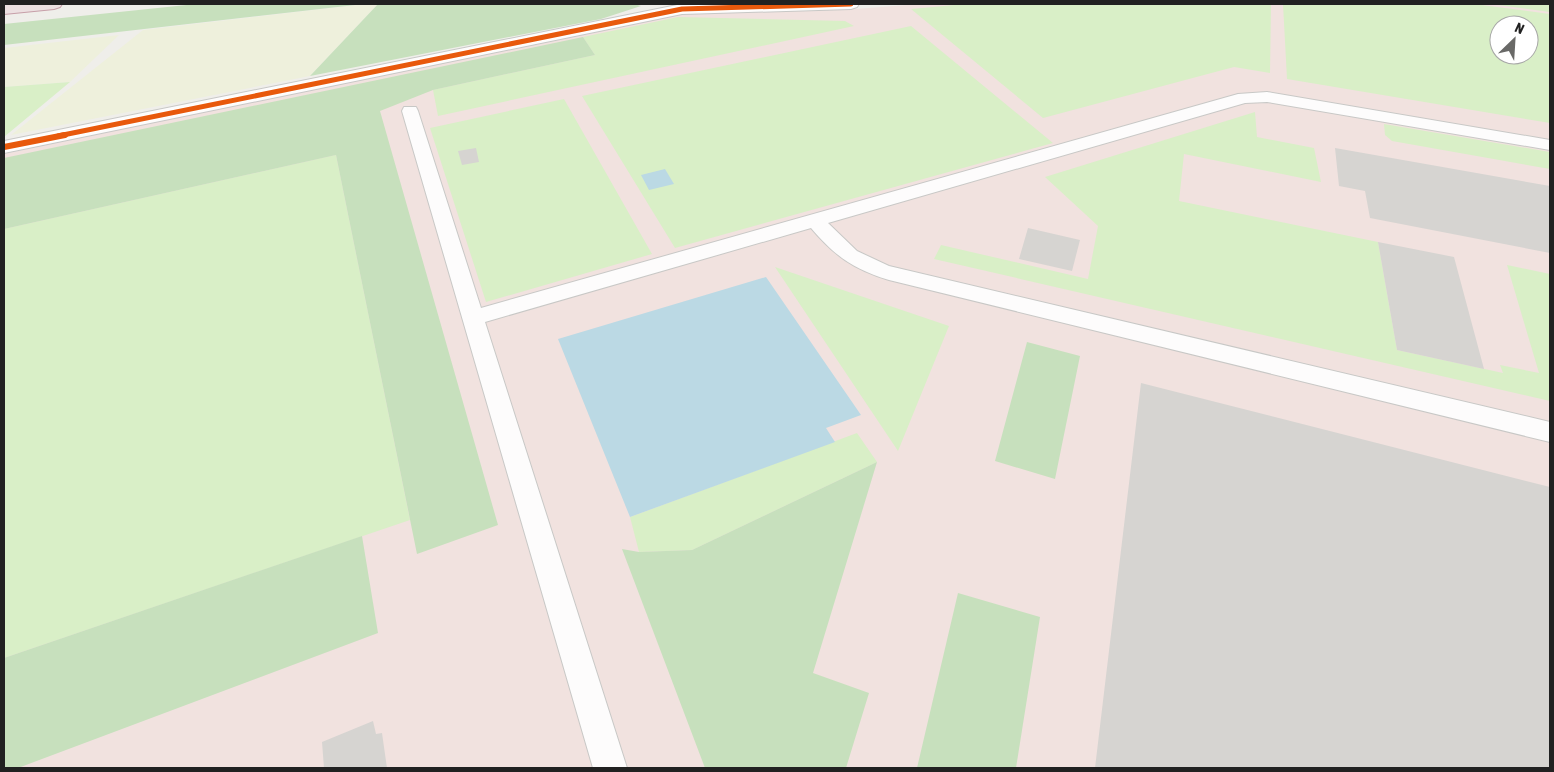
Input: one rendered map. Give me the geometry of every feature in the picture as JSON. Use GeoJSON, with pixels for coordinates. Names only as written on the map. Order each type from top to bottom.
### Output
{"type":"FeatureCollection","features":[{"type":"Feature","properties":{"kind":"highway"},"geometry":{"type":"LineString","coordinates":[[4,9],[54,4]]}},
{"type":"Feature","properties":{"kind":"street"},"geometry":{"type":"LineString","coordinates":[[4,146],[682,9],[851,4]]}},
{"type":"Feature","properties":{"kind":"lane"},"geometry":{"type":"LineString","coordinates":[[472,318],[1244,98],[1267,97],[1550,145]]}},
{"type":"Feature","properties":{"kind":"lane"},"geometry":{"type":"LineString","coordinates":[[410,111],[610,768]]}},
{"type":"Feature","properties":{"kind":"lane"},"geometry":{"type":"LineString","coordinates":[[816,220],[834,243],[852,259],[870,268],[1550,432]]}},
{"type":"Feature","properties":{"kind":"shaded area"},"geometry":{"type":"Polygon","coordinates":[[[920,4],[1550,4],[1550,768],[4,768],[4,154],[679,12],[855,9],[920,4]]]}},
{"type":"Feature","properties":{"kind":"green space"},"geometry":{"type":"Polygon","coordinates":[[[196,4],[364,4],[4,45],[4,24],[196,4]]]}},
{"type":"Feature","properties":{"kind":"green space"},"geometry":{"type":"Polygon","coordinates":[[[364,4],[378,4],[310,76],[11,135],[143,30],[364,4]]]}},
{"type":"Feature","properties":{"kind":"green space"},"geometry":{"type":"Polygon","coordinates":[[[378,4],[634,4],[641,6],[601,19],[310,76],[378,4]]]}},
{"type":"Feature","properties":{"kind":"green space"},"geometry":{"type":"Polygon","coordinates":[[[965,4],[1271,4],[1270,73],[1234,67],[1043,118],[911,9],[965,4]]]}},
{"type":"Feature","properties":{"kind":"green space"},"geometry":{"type":"Polygon","coordinates":[[[1283,4],[1474,4],[1550,14],[1550,123],[1287,79],[1283,4]]]}},
{"type":"Feature","properties":{"kind":"green space"},"geometry":{"type":"Polygon","coordinates":[[[1491,4],[1550,4],[1550,12],[1491,4]]]}},
{"type":"Feature","properties":{"kind":"green space"},"geometry":{"type":"Polygon","coordinates":[[[678,17],[845,21],[854,26],[438,116],[433,90],[595,55],[583,37],[678,17]]]}},
{"type":"Feature","properties":{"kind":"green space"},"geometry":{"type":"Polygon","coordinates":[[[911,26],[1053,143],[675,248],[582,96],[911,26]]]}},
{"type":"Feature","properties":{"kind":"green space"},"geometry":{"type":"Polygon","coordinates":[[[119,35],[70,82],[4,87],[4,48],[119,35]]]}},
{"type":"Feature","properties":{"kind":"green space"},"geometry":{"type":"Polygon","coordinates":[[[583,37],[595,55],[433,90],[380,111],[498,525],[417,554],[336,155],[4,229],[4,158],[583,37]]]}},
{"type":"Feature","properties":{"kind":"green space"},"geometry":{"type":"Polygon","coordinates":[[[70,82],[4,137],[4,87],[70,82]]]}},
{"type":"Feature","properties":{"kind":"green space"},"geometry":{"type":"Polygon","coordinates":[[[564,99],[652,254],[486,302],[430,128],[564,99]]]}},
{"type":"Feature","properties":{"kind":"green space"},"geometry":{"type":"Polygon","coordinates":[[[1255,112],[1257,137],[1314,148],[1321,182],[1184,154],[1179,201],[1378,242],[1397,350],[1503,373],[1500,365],[1539,373],[1507,265],[1550,274],[1550,401],[934,259],[941,245],[1088,279],[1098,226],[1045,177],[1255,112]]]}},
{"type":"Feature","properties":{"kind":"green space"},"geometry":{"type":"Polygon","coordinates":[[[1384,124],[1550,152],[1550,169],[1392,141],[1385,135],[1384,124]]]}},
{"type":"Feature","properties":{"kind":"green space"},"geometry":{"type":"Polygon","coordinates":[[[336,155],[410,520],[4,658],[4,229],[336,155]]]}},
{"type":"Feature","properties":{"kind":"green space"},"geometry":{"type":"Polygon","coordinates":[[[775,267],[949,326],[898,451],[775,267]]]}},
{"type":"Feature","properties":{"kind":"green space"},"geometry":{"type":"Polygon","coordinates":[[[1027,342],[1080,356],[1055,479],[995,461],[1027,342]]]}},
{"type":"Feature","properties":{"kind":"green space"},"geometry":{"type":"Polygon","coordinates":[[[857,433],[877,462],[692,550],[639,552],[630,517],[857,433]]]}},
{"type":"Feature","properties":{"kind":"green space"},"geometry":{"type":"Polygon","coordinates":[[[877,462],[813,673],[869,693],[846,768],[705,768],[622,549],[639,552],[692,550],[877,462]]]}},
{"type":"Feature","properties":{"kind":"green space"},"geometry":{"type":"Polygon","coordinates":[[[362,536],[378,633],[18,768],[4,768],[4,658],[362,536]]]}},
{"type":"Feature","properties":{"kind":"green space"},"geometry":{"type":"Polygon","coordinates":[[[958,593],[1040,617],[1016,768],[917,768],[958,593]]]}},
{"type":"Feature","properties":{"kind":"water"},"geometry":{"type":"Polygon","coordinates":[[[665,169],[674,184],[649,190],[641,175],[665,169]]]}},
{"type":"Feature","properties":{"kind":"water"},"geometry":{"type":"Polygon","coordinates":[[[766,277],[861,415],[826,428],[835,442],[630,517],[558,339],[766,277]]]}},
{"type":"Feature","properties":{"kind":"building"},"geometry":{"type":"Polygon","coordinates":[[[476,148],[479,162],[462,165],[458,151],[476,148]]]}},
{"type":"Feature","properties":{"kind":"building"},"geometry":{"type":"Polygon","coordinates":[[[1335,148],[1550,186],[1550,253],[1370,218],[1365,191],[1339,186],[1335,148]]]}},
{"type":"Feature","properties":{"kind":"building"},"geometry":{"type":"Polygon","coordinates":[[[1028,228],[1080,240],[1072,271],[1019,259],[1028,228]]]}},
{"type":"Feature","properties":{"kind":"building"},"geometry":{"type":"Polygon","coordinates":[[[1378,242],[1454,257],[1484,369],[1397,350],[1378,242]]]}},
{"type":"Feature","properties":{"kind":"building"},"geometry":{"type":"Polygon","coordinates":[[[1141,383],[1550,487],[1550,768],[1095,768],[1141,383]]]}},
{"type":"Feature","properties":{"kind":"building"},"geometry":{"type":"Polygon","coordinates":[[[373,721],[376,734],[382,733],[387,768],[324,768],[322,742],[373,721]]]}},
{"type":"Feature","properties":{"kind":"cycle path"},"geometry":{"type":"LineString","coordinates":[[4,147],[682,9],[851,4]]}}]}
